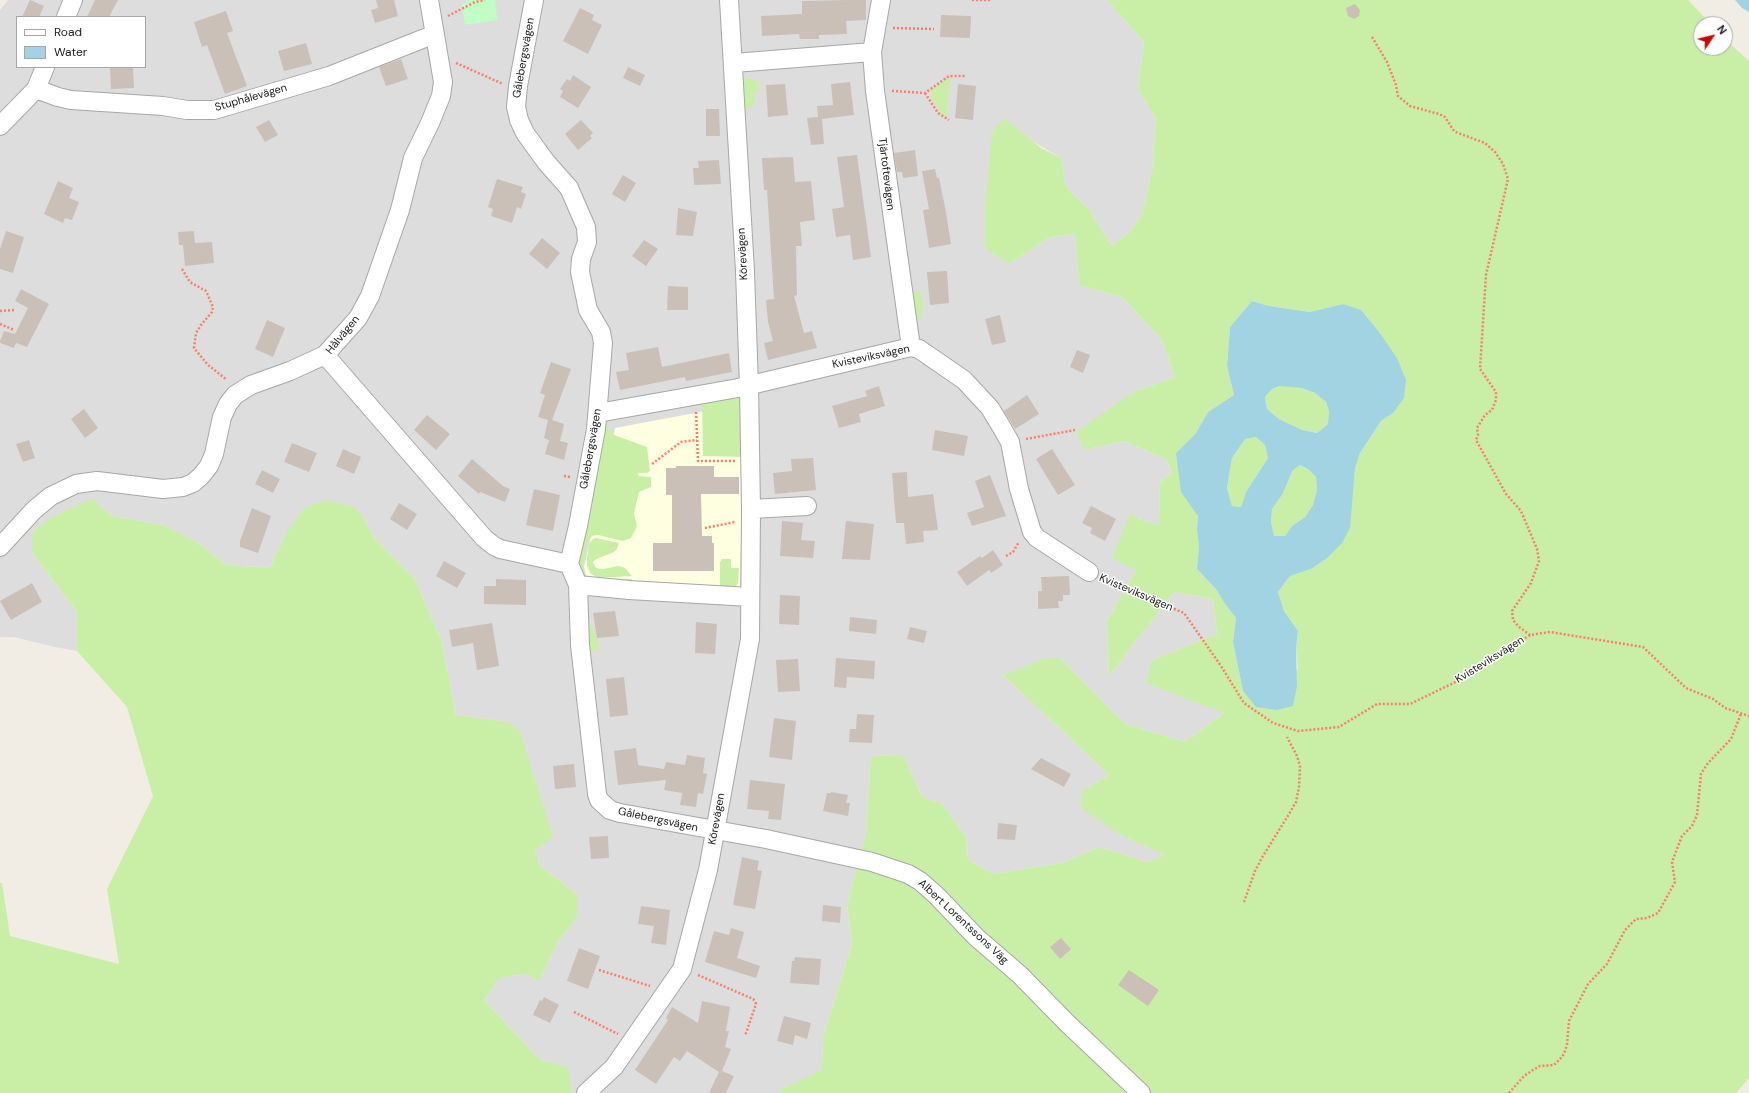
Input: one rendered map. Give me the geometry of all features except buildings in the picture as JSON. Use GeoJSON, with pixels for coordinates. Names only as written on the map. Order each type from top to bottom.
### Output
{"type":"FeatureCollection","features":[{"type":"Feature","properties":{"kind":"street"},"geometry":{"type":"LineString","coordinates":[[66,16],[73,0]]}},
{"type":"Feature","properties":{"kind":"street","name":"Hålvägen"},"geometry":{"type":"LineString","coordinates":[[430,0],[443,82],[441,96],[413,158],[400,210],[370,296],[358,318],[324,355],[484,538],[500,549],[569,564]]}},
{"type":"Feature","properties":{"kind":"street","name":"Gålebergsvägen"},"geometry":{"type":"LineString","coordinates":[[534,0],[516,106],[519,120],[525,133],[546,162],[569,188],[586,226],[587,242],[581,259],[580,272],[588,310],[601,332],[603,343],[598,412],[578,526],[569,564],[578,585],[580,645],[597,794],[599,800],[610,810],[715,831]]}},
{"type":"Feature","properties":{"kind":"street","name":"Körevägen"},"geometry":{"type":"LineString","coordinates":[[586,1093],[614,1067],[668,992],[682,969],[699,909],[715,831],[750,639],[751,514],[749,386],[734,63],[729,0]]}},
{"type":"Feature","properties":{"kind":"street","name":"Tjärtoftevägen"},"geometry":{"type":"LineString","coordinates":[[881,0],[872,52],[875,91],[887,187],[911,347]]}},
{"type":"Feature","properties":{"kind":"street","name":"Stuphålevägen"},"geometry":{"type":"LineString","coordinates":[[36,89],[71,100],[163,106],[187,110],[214,110],[329,76],[434,29]]}},
{"type":"Feature","properties":{"kind":"street"},"geometry":{"type":"LineString","coordinates":[[734,63],[872,52]]}},
{"type":"Feature","properties":{"kind":"street"},"geometry":{"type":"LineString","coordinates":[[0,126],[36,89],[46,68]]}},
{"type":"Feature","properties":{"kind":"street","name":"Kvisteviksvägen"},"geometry":{"type":"LineString","coordinates":[[598,412],[749,386],[911,347],[919,349],[964,380],[990,408],[1010,442],[1019,489],[1032,532],[1037,538],[1089,572]]}},
{"type":"Feature","properties":{"kind":"street"},"geometry":{"type":"LineString","coordinates":[[0,547],[34,510],[51,496],[76,484],[97,480],[163,489],[178,488],[193,483],[209,466],[214,454],[222,417],[228,404],[235,395],[245,388],[290,371],[324,355]]}},
{"type":"Feature","properties":{"kind":"street"},"geometry":{"type":"LineString","coordinates":[[751,514],[807,506]]}},
{"type":"Feature","properties":{"kind":"street"},"geometry":{"type":"LineString","coordinates":[[578,585],[629,590],[750,597]]}},
{"type":"Feature","properties":{"kind":"street","name":"Albert Lorentssons Väg"},"geometry":{"type":"LineString","coordinates":[[715,831],[766,839],[872,862],[896,869],[920,882],[936,895],[976,937],[1020,975],[1067,1023],[1141,1093]]}},
{"type":"Feature","properties":{"kind":"path"},"geometry":{"type":"LineString","coordinates":[[434,29],[475,2],[485,0]]}},
{"type":"Feature","properties":{"kind":"path"},"geometry":{"type":"LineString","coordinates":[[972,0],[992,0]]}},
{"type":"Feature","properties":{"kind":"path"},"geometry":{"type":"LineString","coordinates":[[877,27],[934,29]]}},
{"type":"Feature","properties":{"kind":"path"},"geometry":{"type":"LineString","coordinates":[[1372,37],[1386,62],[1396,85],[1398,96],[1410,106],[1445,117],[1454,131],[1485,143],[1495,152],[1503,164],[1508,179],[1486,275],[1480,369],[1496,392],[1496,400],[1492,410],[1485,415],[1477,428],[1478,435],[1476,440],[1506,494],[1521,512],[1537,549],[1539,561],[1531,583],[1512,611],[1513,620],[1530,635]]}},
{"type":"Feature","properties":{"kind":"path"},"geometry":{"type":"LineString","coordinates":[[439,56],[518,90]]}},
{"type":"Feature","properties":{"kind":"path"},"geometry":{"type":"LineString","coordinates":[[875,91],[925,93],[949,76],[966,76]]}},
{"type":"Feature","properties":{"kind":"path"},"geometry":{"type":"LineString","coordinates":[[925,93],[938,113],[949,120]]}},
{"type":"Feature","properties":{"kind":"path"},"geometry":{"type":"LineString","coordinates":[[182,269],[190,282],[206,291],[213,309],[196,333],[194,348],[203,360],[216,372],[230,382],[245,388]]}},
{"type":"Feature","properties":{"kind":"path"},"geometry":{"type":"LineString","coordinates":[[0,311],[14,310]]}},
{"type":"Feature","properties":{"kind":"path"},"geometry":{"type":"LineString","coordinates":[[0,324],[14,330]]}},
{"type":"Feature","properties":{"kind":"path"},"geometry":{"type":"LineString","coordinates":[[695,396],[698,461],[750,461]]}},
{"type":"Feature","properties":{"kind":"path"},"geometry":{"type":"LineString","coordinates":[[1010,442],[1075,430]]}},
{"type":"Feature","properties":{"kind":"path"},"geometry":{"type":"LineString","coordinates":[[652,464],[681,442],[697,440]]}},
{"type":"Feature","properties":{"kind":"path"},"geometry":{"type":"LineString","coordinates":[[705,528],[751,514]]}},
{"type":"Feature","properties":{"kind":"path","name":"Kvisteviksvägen"},"geometry":{"type":"LineString","coordinates":[[1089,572],[1184,613],[1221,666],[1244,703],[1273,723],[1298,731],[1339,727],[1377,704],[1410,704],[1470,675],[1530,635],[1550,632],[1643,647],[1686,688],[1713,699],[1725,708],[1749,716]]}},
{"type":"Feature","properties":{"kind":"path"},"geometry":{"type":"LineString","coordinates":[[1509,1093],[1524,1076],[1540,1066],[1554,1065],[1560,1059],[1564,1054],[1567,1045],[1569,1021],[1588,984],[1607,964],[1625,930],[1630,924],[1636,919],[1647,918],[1658,913],[1675,882],[1672,862],[1682,836],[1692,826],[1697,815],[1701,774],[1708,763],[1731,738],[1741,714]]}},
{"type":"Feature","properties":{"kind":"path"},"geometry":{"type":"LineString","coordinates":[[1244,902],[1260,861],[1296,802],[1299,787],[1300,766],[1297,756],[1287,737]]}},
{"type":"Feature","properties":{"kind":"path"},"geometry":{"type":"LineString","coordinates":[[682,969],[753,999],[756,1004],[745,1036]]}},
{"type":"Feature","properties":{"kind":"path"},"geometry":{"type":"LineString","coordinates":[[599,970],[668,992]]}},
{"type":"Feature","properties":{"kind":"path"},"geometry":{"type":"LineString","coordinates":[[574,1012],[633,1042]]}},
{"type":"Feature","properties":{"kind":"shaded area"},"geometry":{"type":"Polygon","coordinates":[[[8,0],[1107,0],[1144,42],[1138,89],[1156,119],[1153,166],[1142,214],[1130,232],[1112,246],[1087,207],[1066,188],[1061,158],[1029,139],[1009,264],[1050,237],[1075,234],[1079,285],[1122,297],[1162,340],[1175,377],[1134,392],[1084,450],[1124,441],[1166,459],[1172,472],[1160,482],[1159,525],[1138,519],[1111,557],[1136,570],[1107,621],[1109,676],[1174,592],[1213,599],[1217,634],[1152,660],[1224,713],[1185,742],[1125,724],[1060,658],[1003,675],[1109,775],[1082,791],[1121,835],[1166,855],[1147,862],[1099,847],[1062,863],[994,874],[968,860],[966,837],[942,804],[922,797],[903,755],[871,756],[866,832],[847,905],[852,944],[823,1037],[822,1071],[780,1090],[779,1093],[572,1093],[567,1067],[540,1060],[484,1000],[499,978],[526,974],[539,981],[558,941],[577,918],[577,894],[540,866],[535,850],[508,722],[456,715],[441,639],[414,578],[375,539],[362,515],[285,535],[270,568],[226,565],[195,541],[163,525],[112,516],[32,552],[77,612],[77,651],[14,637],[0,637],[0,10],[8,0]]]}},
{"type":"Feature","properties":{"kind":"shaded area"},"geometry":{"type":"Polygon","coordinates":[[[743,404],[740,592],[588,584],[584,567],[615,428],[743,404]]]}},
{"type":"Feature","properties":{"kind":"green space"},"geometry":{"type":"Polygon","coordinates":[[[469,0],[495,0],[497,20],[465,25],[462,5],[469,0]]]}},
{"type":"Feature","properties":{"kind":"green space"},"geometry":{"type":"Polygon","coordinates":[[[1107,0],[1688,0],[1703,16],[1693,16],[1693,56],[1733,56],[1733,46],[1749,61],[1749,1078],[1736,1093],[779,1093],[780,1090],[822,1070],[823,1037],[852,944],[847,905],[866,832],[871,756],[903,755],[922,797],[942,804],[966,837],[968,860],[994,874],[1062,863],[1099,847],[1147,862],[1165,855],[1121,835],[1081,808],[1082,791],[1109,775],[1003,675],[1044,659],[1060,658],[1125,724],[1185,742],[1224,713],[1146,683],[1152,660],[1217,634],[1213,599],[1174,592],[1109,676],[1107,621],[1136,570],[1111,558],[1131,513],[1138,519],[1159,525],[1160,482],[1172,472],[1166,459],[1124,441],[1084,450],[1077,431],[1134,392],[1175,377],[1162,340],[1122,297],[1079,285],[1075,234],[1050,237],[1009,264],[985,248],[985,210],[992,132],[1004,118],[1041,148],[1061,158],[1066,188],[1087,207],[1112,246],[1130,232],[1142,214],[1153,166],[1156,119],[1138,89],[1144,42],[1107,0]],[[1252,301],[1230,327],[1227,366],[1234,395],[1208,412],[1196,433],[1176,453],[1198,516],[1197,530],[1199,546],[1197,569],[1216,589],[1236,618],[1233,642],[1243,691],[1298,669],[1296,648],[1298,631],[1284,611],[1278,592],[1290,576],[1311,569],[1326,559],[1352,496],[1355,468],[1360,453],[1381,421],[1393,413],[1343,304],[1311,312],[1269,306],[1252,301]]]}},
{"type":"Feature","properties":{"kind":"green space"},"geometry":{"type":"Polygon","coordinates":[[[739,75],[759,82],[759,91],[754,92],[755,103],[748,109],[742,110],[739,75]]]}},
{"type":"Feature","properties":{"kind":"green space"},"geometry":{"type":"Polygon","coordinates":[[[948,78],[953,78],[950,81],[947,112],[949,117],[941,114],[930,95],[931,90],[948,78]]]}},
{"type":"Feature","properties":{"kind":"green space"},"geometry":{"type":"Polygon","coordinates":[[[919,291],[921,294],[923,311],[921,312],[922,318],[915,322],[908,293],[919,291]]]}},
{"type":"Feature","properties":{"kind":"green space"},"geometry":{"type":"Polygon","coordinates":[[[1279,385],[1302,388],[1315,393],[1326,402],[1329,411],[1328,424],[1317,433],[1302,430],[1279,419],[1267,409],[1265,397],[1272,389],[1279,385]]]}},
{"type":"Feature","properties":{"kind":"green space"},"geometry":{"type":"Polygon","coordinates":[[[744,394],[746,457],[703,456],[702,401],[744,394]]]}},
{"type":"Feature","properties":{"kind":"green space"},"geometry":{"type":"Polygon","coordinates":[[[616,415],[606,423],[614,435],[647,447],[650,471],[647,473],[638,473],[638,476],[651,477],[651,487],[639,492],[634,513],[637,526],[631,538],[623,541],[598,535],[592,536],[587,544],[583,567],[588,578],[632,579],[632,585],[589,581],[578,571],[576,567],[605,419],[616,415]]]}},
{"type":"Feature","properties":{"kind":"green space"},"geometry":{"type":"Polygon","coordinates":[[[1256,437],[1265,445],[1268,458],[1246,492],[1241,507],[1232,506],[1227,488],[1232,458],[1245,439],[1256,437]]]}},
{"type":"Feature","properties":{"kind":"green space"},"geometry":{"type":"Polygon","coordinates":[[[1300,465],[1308,469],[1316,477],[1317,490],[1313,505],[1305,517],[1292,526],[1285,536],[1274,536],[1271,522],[1272,509],[1282,495],[1293,470],[1300,465]]]}},
{"type":"Feature","properties":{"kind":"green space"},"geometry":{"type":"Polygon","coordinates":[[[91,499],[112,516],[163,525],[195,541],[226,565],[270,568],[285,535],[305,507],[328,500],[351,506],[362,515],[375,539],[414,578],[441,639],[456,715],[508,722],[520,731],[553,837],[535,850],[540,866],[577,894],[577,918],[558,941],[539,981],[526,974],[499,978],[484,1000],[540,1060],[568,1067],[572,1093],[0,1093],[0,883],[2,883],[10,936],[119,964],[107,889],[153,796],[127,707],[77,651],[77,612],[32,552],[32,532],[48,519],[91,499]]]}},
{"type":"Feature","properties":{"kind":"green space"},"geometry":{"type":"Polygon","coordinates":[[[596,538],[619,543],[617,549],[612,553],[596,559],[593,562],[596,568],[603,569],[619,566],[625,568],[632,576],[599,578],[591,574],[587,566],[587,558],[589,544],[596,538]]]}},
{"type":"Feature","properties":{"kind":"green space"},"geometry":{"type":"Polygon","coordinates":[[[722,559],[731,559],[731,568],[739,568],[738,584],[734,588],[720,587],[720,562],[722,559]]]}},
{"type":"Feature","properties":{"kind":"green space"},"geometry":{"type":"Polygon","coordinates":[[[585,624],[591,625],[600,648],[586,653],[585,624]]]}},
{"type":"Feature","properties":{"kind":"water"},"geometry":{"type":"Polygon","coordinates":[[[1735,0],[1749,0],[1749,12],[1742,8],[1735,0]]]}},
{"type":"Feature","properties":{"kind":"water"},"geometry":{"type":"Polygon","coordinates":[[[1252,301],[1269,306],[1310,312],[1343,304],[1361,310],[1397,358],[1406,380],[1404,398],[1393,413],[1381,421],[1360,453],[1355,468],[1350,528],[1342,543],[1326,559],[1311,569],[1290,576],[1278,592],[1284,611],[1298,631],[1296,648],[1297,686],[1293,706],[1277,710],[1256,707],[1243,691],[1233,642],[1236,618],[1216,589],[1197,569],[1199,546],[1197,530],[1198,516],[1181,492],[1176,453],[1196,433],[1208,412],[1234,395],[1227,366],[1230,327],[1252,301]],[[1279,386],[1272,389],[1265,397],[1267,409],[1279,419],[1302,430],[1317,433],[1328,424],[1329,411],[1326,402],[1315,393],[1302,388],[1279,386]],[[1256,437],[1245,439],[1232,458],[1227,488],[1232,506],[1241,507],[1246,492],[1268,458],[1265,445],[1256,437]],[[1300,465],[1293,470],[1282,495],[1272,509],[1271,522],[1274,536],[1285,536],[1292,526],[1305,517],[1313,505],[1317,490],[1316,477],[1308,469],[1300,465]]]}}]}
